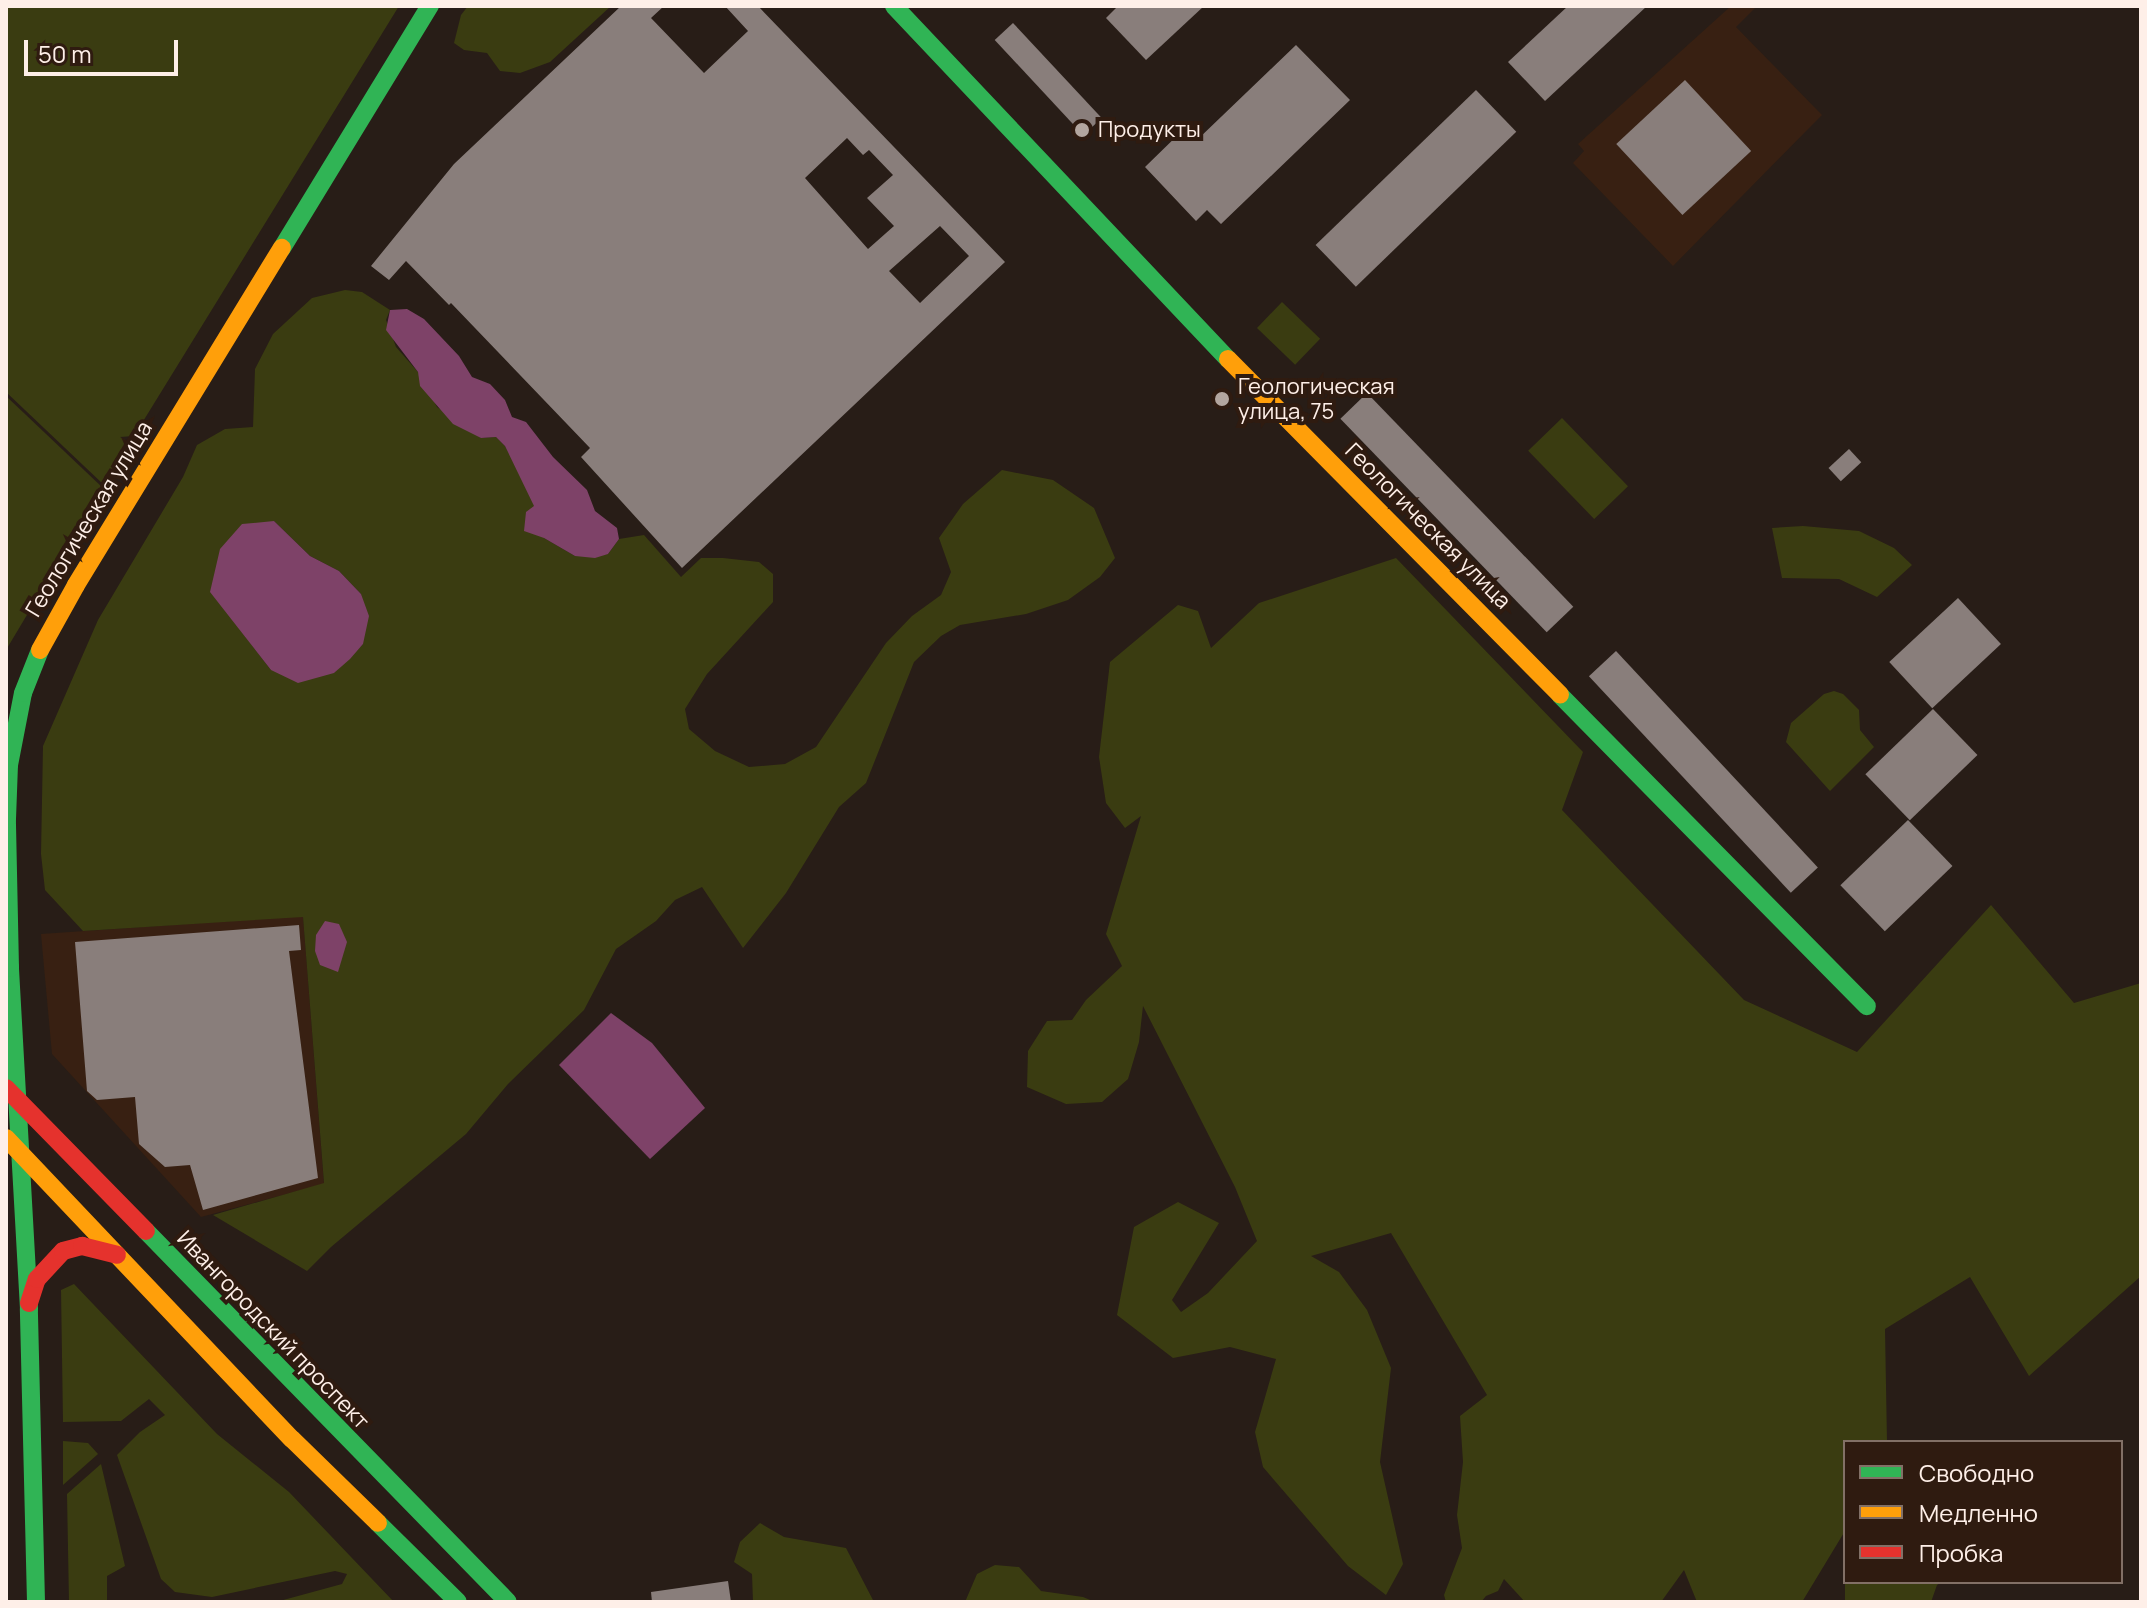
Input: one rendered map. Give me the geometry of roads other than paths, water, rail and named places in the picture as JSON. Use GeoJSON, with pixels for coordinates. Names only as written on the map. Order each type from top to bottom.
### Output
{"type":"FeatureCollection","features":[{"type":"Feature","properties":{"kind":"main road","name":"Геологическая улица"},"geometry":{"type":"LineString","coordinates":[[36,1602],[22,1154],[12,1095],[7,819],[9,765],[23,693],[42,646],[76,585],[430,6]]}},
{"type":"Feature","properties":{"kind":"main road","name":"Геологическая улица"},"geometry":{"type":"LineString","coordinates":[[894,6],[1172,303],[1867,1006]]}},
{"type":"Feature","properties":{"kind":"main road","name":"Ивангородский проспект"},"geometry":{"type":"LineString","coordinates":[[12,1095],[508,1602]]}},
{"type":"Feature","properties":{"kind":"main road"},"geometry":{"type":"LineString","coordinates":[[6,1138],[292,1439],[458,1602]]}},
{"type":"Feature","properties":{"kind":"main road"},"geometry":{"type":"LineString","coordinates":[[29,1303],[37,1279],[63,1251],[82,1246],[117,1255]]}},
{"type":"Feature","properties":{"kind":"place","name":"Продукты"},"geometry":{"type":"Point","coordinates":[1082,130]}},
{"type":"Feature","properties":{"kind":"place","name":"Геологическая улица, 75"},"geometry":{"type":"Point","coordinates":[1222,399]}}]}
